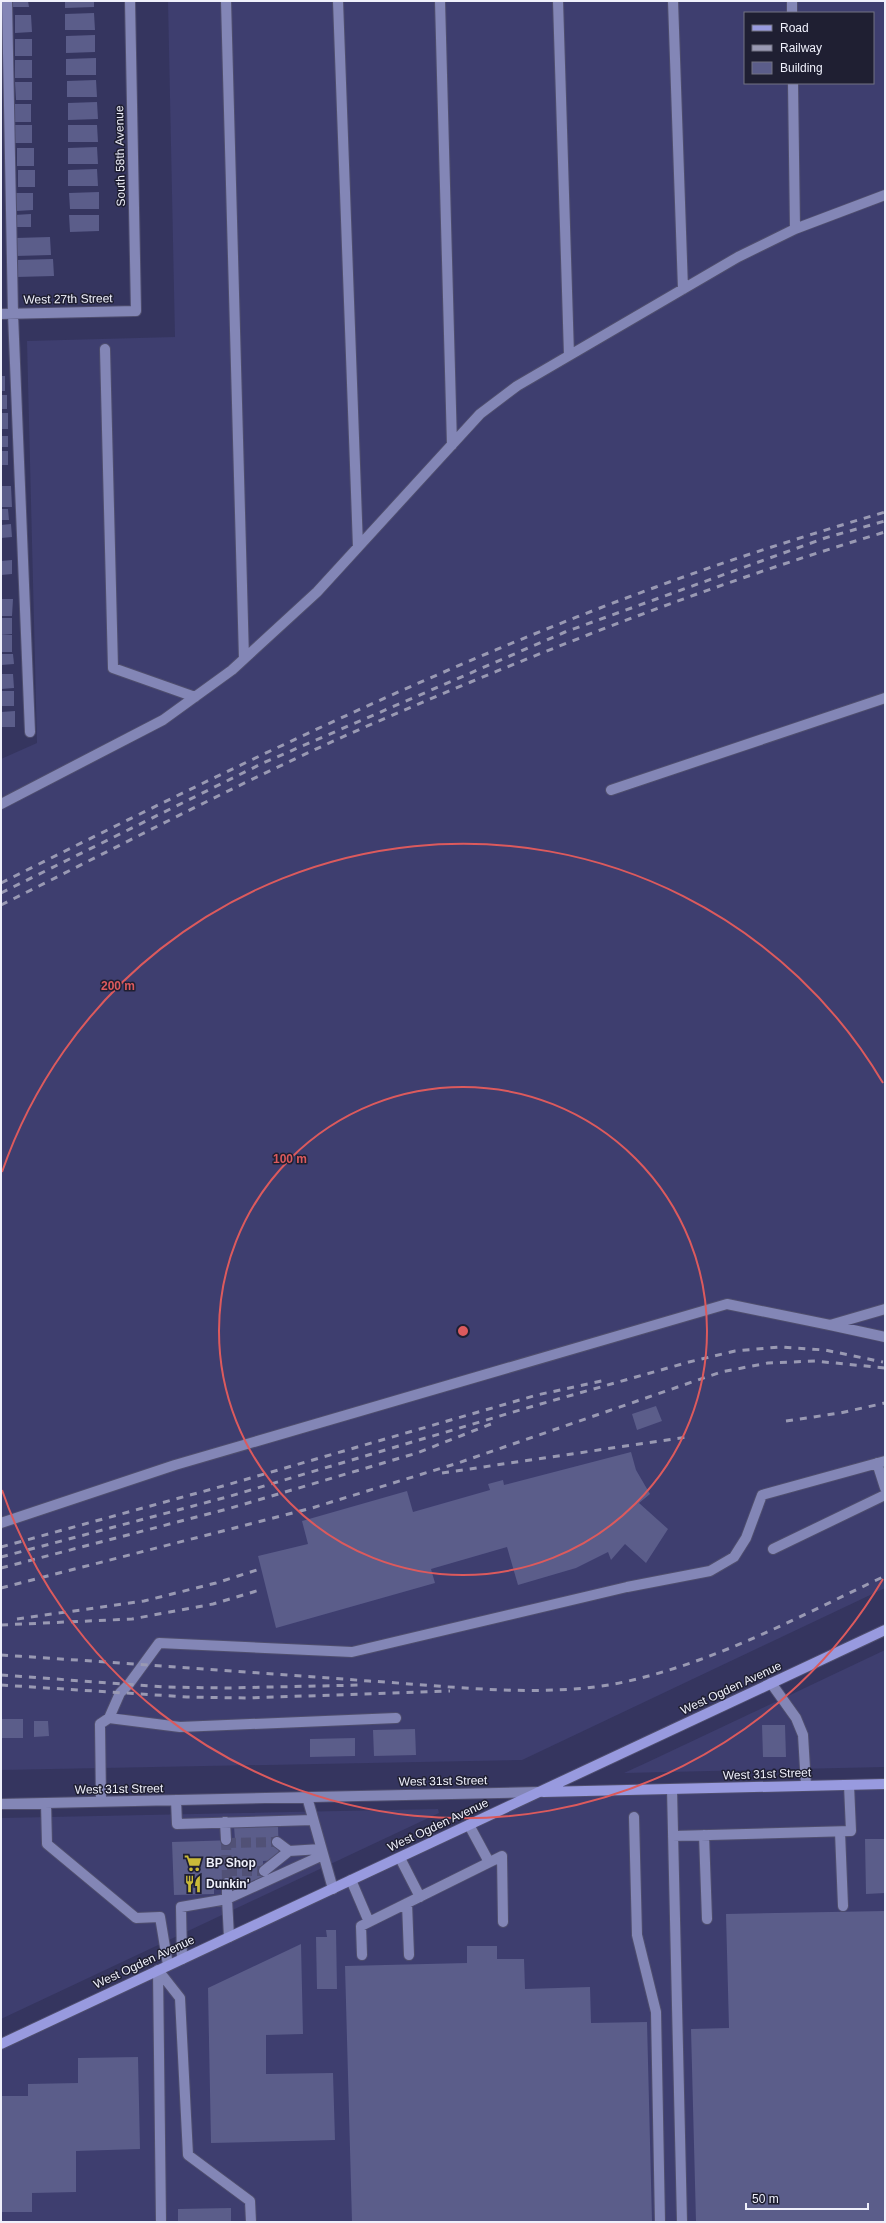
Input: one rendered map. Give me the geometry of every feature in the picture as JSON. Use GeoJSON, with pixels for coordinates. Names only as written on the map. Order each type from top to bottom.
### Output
{"type":"FeatureCollection","features":[{"type":"Feature","properties":{"kind":"main road","name":"West Ogden Avenue"},"geometry":{"type":"LineString","coordinates":[[1,2044],[885,1630]]}},
{"type":"Feature","properties":{"kind":"main road","name":"West 31st Street"},"geometry":{"type":"LineString","coordinates":[[539,1792],[885,1784]]}},
{"type":"Feature","properties":{"kind":"street"},"geometry":{"type":"LineString","coordinates":[[7,1],[13,314],[30,732]]}},
{"type":"Feature","properties":{"kind":"street","name":"South 58th Avenue"},"geometry":{"type":"LineString","coordinates":[[130,1],[136,311]]}},
{"type":"Feature","properties":{"kind":"street"},"geometry":{"type":"LineString","coordinates":[[226,1],[244,659]]}},
{"type":"Feature","properties":{"kind":"street"},"geometry":{"type":"LineString","coordinates":[[338,1],[358,547]]}},
{"type":"Feature","properties":{"kind":"street"},"geometry":{"type":"LineString","coordinates":[[440,1],[452,445]]}},
{"type":"Feature","properties":{"kind":"street"},"geometry":{"type":"LineString","coordinates":[[558,1],[569,355]]}},
{"type":"Feature","properties":{"kind":"street"},"geometry":{"type":"LineString","coordinates":[[673,1],[683,289]]}},
{"type":"Feature","properties":{"kind":"street"},"geometry":{"type":"LineString","coordinates":[[792,1],[792,12]]}},
{"type":"Feature","properties":{"kind":"street"},"geometry":{"type":"LineString","coordinates":[[793,84],[795,230]]}},
{"type":"Feature","properties":{"kind":"street"},"geometry":{"type":"LineString","coordinates":[[1,804],[163,720],[244,659],[317,592],[480,414],[511,390],[738,257],[795,230],[885,195]]}},
{"type":"Feature","properties":{"kind":"street","name":"West 27th Street"},"geometry":{"type":"LineString","coordinates":[[1,314],[136,311]]}},
{"type":"Feature","properties":{"kind":"street"},"geometry":{"type":"LineString","coordinates":[[105,349],[113,668],[195,697]]}},
{"type":"Feature","properties":{"kind":"street"},"geometry":{"type":"LineString","coordinates":[[611,790],[885,698]]}},
{"type":"Feature","properties":{"kind":"street"},"geometry":{"type":"LineString","coordinates":[[1,1523],[175,1465],[727,1304],[885,1337]]}},
{"type":"Feature","properties":{"kind":"street"},"geometry":{"type":"LineString","coordinates":[[830,1325],[885,1309]]}},
{"type":"Feature","properties":{"kind":"street"},"geometry":{"type":"LineString","coordinates":[[101,1802],[100,1724],[109,1718],[120,1693],[129,1684],[159,1643],[352,1652],[627,1588],[710,1571],[734,1557],[746,1538],[762,1495],[881,1462],[885,1488]]}},
{"type":"Feature","properties":{"kind":"street"},"geometry":{"type":"LineString","coordinates":[[773,1549],[885,1496]]}},
{"type":"Feature","properties":{"kind":"street"},"geometry":{"type":"LineString","coordinates":[[771,1684],[796,1718],[803,1735],[806,1786]]}},
{"type":"Feature","properties":{"kind":"street"},"geometry":{"type":"LineString","coordinates":[[109,1718],[180,1727],[396,1718]]}},
{"type":"Feature","properties":{"kind":"street"},"geometry":{"type":"LineString","coordinates":[[673,1836],[851,1831],[849,1785]]}},
{"type":"Feature","properties":{"kind":"street"},"geometry":{"type":"LineString","coordinates":[[672,1789],[682,2222]]}},
{"type":"Feature","properties":{"kind":"street","name":"West 31st Street"},"geometry":{"type":"LineString","coordinates":[[1,1804],[539,1792]]}},
{"type":"Feature","properties":{"kind":"street"},"geometry":{"type":"LineString","coordinates":[[307,1797],[333,1889]]}},
{"type":"Feature","properties":{"kind":"street"},"geometry":{"type":"LineString","coordinates":[[176,1800],[177,1824],[313,1820]]}},
{"type":"Feature","properties":{"kind":"street"},"geometry":{"type":"LineString","coordinates":[[46,1803],[47,1844],[136,1918],[160,1917],[168,1965]]}},
{"type":"Feature","properties":{"kind":"street"},"geometry":{"type":"LineString","coordinates":[[634,1817],[637,1935],[656,2012],[660,2222]]}},
{"type":"Feature","properties":{"kind":"street"},"geometry":{"type":"LineString","coordinates":[[225,1822],[226,1840]]}},
{"type":"Feature","properties":{"kind":"street"},"geometry":{"type":"LineString","coordinates":[[469,1825],[489,1862]]}},
{"type":"Feature","properties":{"kind":"street"},"geometry":{"type":"LineString","coordinates":[[840,1832],[843,1906]]}},
{"type":"Feature","properties":{"kind":"street"},"geometry":{"type":"LineString","coordinates":[[704,1835],[707,1919]]}},
{"type":"Feature","properties":{"kind":"street"},"geometry":{"type":"LineString","coordinates":[[277,1842],[289,1851],[322,1852]]}},
{"type":"Feature","properties":{"kind":"street"},"geometry":{"type":"LineString","coordinates":[[264,1871],[289,1851]]}},
{"type":"Feature","properties":{"kind":"street"},"geometry":{"type":"LineString","coordinates":[[182,1959],[181,1907],[227,1899],[322,1852]]}},
{"type":"Feature","properties":{"kind":"street"},"geometry":{"type":"LineString","coordinates":[[362,1955],[361,1926],[502,1856],[503,1922]]}},
{"type":"Feature","properties":{"kind":"street"},"geometry":{"type":"LineString","coordinates":[[400,1858],[420,1897]]}},
{"type":"Feature","properties":{"kind":"street"},"geometry":{"type":"LineString","coordinates":[[352,1880],[369,1922]]}},
{"type":"Feature","properties":{"kind":"street"},"geometry":{"type":"LineString","coordinates":[[227,1883],[229,1937]]}},
{"type":"Feature","properties":{"kind":"street"},"geometry":{"type":"LineString","coordinates":[[407,1903],[409,1955]]}},
{"type":"Feature","properties":{"kind":"street"},"geometry":{"type":"LineString","coordinates":[[158,1970],[161,2222]]}},
{"type":"Feature","properties":{"kind":"street"},"geometry":{"type":"LineString","coordinates":[[158,1970],[180,1998],[188,2155],[250,2201],[251,2222]]}},
{"type":"Feature","properties":{"kind":"shaded area"},"geometry":{"type":"Polygon","coordinates":[[[168,1],[885,1],[885,1588],[522,1760],[1,1770],[1,759],[37,743],[27,341],[175,337],[168,1]]]}},
{"type":"Feature","properties":{"kind":"shaded area"},"geometry":{"type":"Polygon","coordinates":[[[885,1650],[885,1767],[624,1773],[648,1762],[885,1650]]]}},
{"type":"Feature","properties":{"kind":"shaded area"},"geometry":{"type":"Polygon","coordinates":[[[885,1787],[885,2222],[1,2222],[1,2049],[540,1795],[885,1787]]]}},
{"type":"Feature","properties":{"kind":"shaded area"},"geometry":{"type":"Polygon","coordinates":[[[438,1809],[439,1813],[1,2019],[1,1818],[438,1809]]]}},
{"type":"Feature","properties":{"kind":"building"},"geometry":{"type":"Polygon","coordinates":[[[13,1],[28,1],[29,7],[13,7],[13,1]]]}},
{"type":"Feature","properties":{"kind":"building"},"geometry":{"type":"Polygon","coordinates":[[[65,1],[94,1],[94,7],[65,8],[65,1]]]}},
{"type":"Feature","properties":{"kind":"building"},"geometry":{"type":"Polygon","coordinates":[[[94,13],[95,30],[65,30],[65,14],[94,13]]]}},
{"type":"Feature","properties":{"kind":"building"},"geometry":{"type":"Polygon","coordinates":[[[15,15],[31,15],[32,32],[15,33],[15,15]]]}},
{"type":"Feature","properties":{"kind":"building"},"geometry":{"type":"Polygon","coordinates":[[[95,35],[95,52],[66,53],[66,36],[95,35]]]}},
{"type":"Feature","properties":{"kind":"building"},"geometry":{"type":"Polygon","coordinates":[[[15,39],[32,39],[32,56],[15,56],[15,39]]]}},
{"type":"Feature","properties":{"kind":"building"},"geometry":{"type":"Polygon","coordinates":[[[96,58],[96,75],[66,75],[66,59],[96,58]]]}},
{"type":"Feature","properties":{"kind":"building"},"geometry":{"type":"Polygon","coordinates":[[[15,60],[32,60],[32,78],[15,78],[15,60]]]}},
{"type":"Feature","properties":{"kind":"building"},"geometry":{"type":"Polygon","coordinates":[[[96,80],[97,97],[67,97],[67,81],[96,80]]]}},
{"type":"Feature","properties":{"kind":"building"},"geometry":{"type":"Polygon","coordinates":[[[15,82],[32,82],[32,100],[16,100],[15,82]]]}},
{"type":"Feature","properties":{"kind":"building"},"geometry":{"type":"Polygon","coordinates":[[[97,102],[98,119],[68,120],[68,103],[97,102]]]}},
{"type":"Feature","properties":{"kind":"building"},"geometry":{"type":"Polygon","coordinates":[[[15,104],[31,104],[31,122],[15,122],[15,104]]]}},
{"type":"Feature","properties":{"kind":"building"},"geometry":{"type":"Polygon","coordinates":[[[15,125],[32,125],[32,143],[15,143],[15,125]]]}},
{"type":"Feature","properties":{"kind":"building"},"geometry":{"type":"Polygon","coordinates":[[[68,125],[97,125],[98,142],[68,142],[68,125]]]}},
{"type":"Feature","properties":{"kind":"building"},"geometry":{"type":"Polygon","coordinates":[[[97,147],[98,164],[68,164],[68,148],[97,147]]]}},
{"type":"Feature","properties":{"kind":"building"},"geometry":{"type":"Polygon","coordinates":[[[17,148],[34,148],[34,166],[17,166],[17,148]]]}},
{"type":"Feature","properties":{"kind":"building"},"geometry":{"type":"Polygon","coordinates":[[[97,169],[98,186],[68,186],[68,170],[97,169]]]}},
{"type":"Feature","properties":{"kind":"building"},"geometry":{"type":"Polygon","coordinates":[[[18,170],[35,170],[35,187],[18,187],[18,170]]]}},
{"type":"Feature","properties":{"kind":"building"},"geometry":{"type":"Polygon","coordinates":[[[99,192],[99,209],[70,209],[69,193],[99,192]]]}},
{"type":"Feature","properties":{"kind":"building"},"geometry":{"type":"Polygon","coordinates":[[[16,193],[33,193],[33,210],[16,211],[16,193]]]}},
{"type":"Feature","properties":{"kind":"building"},"geometry":{"type":"Polygon","coordinates":[[[31,214],[31,227],[15,227],[14,215],[31,214]]]}},
{"type":"Feature","properties":{"kind":"building"},"geometry":{"type":"Polygon","coordinates":[[[69,215],[99,215],[99,231],[70,232],[69,215]]]}},
{"type":"Feature","properties":{"kind":"building"},"geometry":{"type":"Polygon","coordinates":[[[50,237],[51,255],[16,256],[15,238],[50,237]]]}},
{"type":"Feature","properties":{"kind":"building"},"geometry":{"type":"Polygon","coordinates":[[[53,259],[54,276],[16,277],[16,260],[53,259]]]}},
{"type":"Feature","properties":{"kind":"building"},"geometry":{"type":"Polygon","coordinates":[[[1,376],[5,376],[5,391],[1,391],[1,376]]]}},
{"type":"Feature","properties":{"kind":"building"},"geometry":{"type":"Polygon","coordinates":[[[1,395],[7,395],[7,409],[1,409],[1,395]]]}},
{"type":"Feature","properties":{"kind":"building"},"geometry":{"type":"Polygon","coordinates":[[[1,413],[8,413],[8,429],[1,429],[1,413]]]}},
{"type":"Feature","properties":{"kind":"building"},"geometry":{"type":"Polygon","coordinates":[[[1,436],[8,436],[8,447],[1,447],[1,436]]]}},
{"type":"Feature","properties":{"kind":"building"},"geometry":{"type":"Polygon","coordinates":[[[1,451],[8,451],[8,465],[1,465],[1,451]]]}},
{"type":"Feature","properties":{"kind":"building"},"geometry":{"type":"Polygon","coordinates":[[[1,486],[11,486],[12,507],[1,507],[1,486]]]}},
{"type":"Feature","properties":{"kind":"building"},"geometry":{"type":"Polygon","coordinates":[[[1,509],[8,509],[9,520],[1,520],[1,509]]]}},
{"type":"Feature","properties":{"kind":"building"},"geometry":{"type":"Polygon","coordinates":[[[11,524],[12,537],[1,538],[1,525],[11,524]]]}},
{"type":"Feature","properties":{"kind":"building"},"geometry":{"type":"Polygon","coordinates":[[[12,560],[12,574],[1,575],[1,561],[12,560]]]}},
{"type":"Feature","properties":{"kind":"building"},"geometry":{"type":"Polygon","coordinates":[[[1,599],[13,599],[12,616],[1,616],[1,599]]]}},
{"type":"Feature","properties":{"kind":"building"},"geometry":{"type":"Polygon","coordinates":[[[1,618],[12,618],[12,634],[1,635],[1,618]]]}},
{"type":"Feature","properties":{"kind":"building"},"geometry":{"type":"Polygon","coordinates":[[[1,635],[12,635],[12,652],[1,652],[1,635]]]}},
{"type":"Feature","properties":{"kind":"building"},"geometry":{"type":"Polygon","coordinates":[[[1,654],[13,654],[14,664],[1,665],[1,654]]]}},
{"type":"Feature","properties":{"kind":"building"},"geometry":{"type":"Polygon","coordinates":[[[1,674],[13,674],[14,688],[1,689],[1,674]]]}},
{"type":"Feature","properties":{"kind":"building"},"geometry":{"type":"Polygon","coordinates":[[[1,691],[14,691],[14,706],[1,706],[1,691]]]}},
{"type":"Feature","properties":{"kind":"building"},"geometry":{"type":"Polygon","coordinates":[[[15,711],[15,727],[1,727],[1,712],[15,711]]]}},
{"type":"Feature","properties":{"kind":"building"},"geometry":{"type":"Polygon","coordinates":[[[656,1406],[662,1421],[637,1430],[632,1414],[656,1406]]]}},
{"type":"Feature","properties":{"kind":"building"},"geometry":{"type":"Polygon","coordinates":[[[631,1452],[636,1470],[650,1494],[639,1503],[668,1529],[646,1563],[625,1544],[611,1560],[608,1552],[576,1568],[518,1585],[507,1547],[431,1569],[435,1583],[276,1628],[258,1556],[308,1544],[302,1521],[407,1491],[413,1512],[490,1490],[488,1484],[503,1480],[504,1485],[631,1452]]]}},
{"type":"Feature","properties":{"kind":"building"},"geometry":{"type":"Polygon","coordinates":[[[1,1719],[23,1719],[23,1738],[1,1738],[1,1719]]]}},
{"type":"Feature","properties":{"kind":"building"},"geometry":{"type":"Polygon","coordinates":[[[34,1721],[48,1721],[49,1736],[34,1737],[34,1721]]]}},
{"type":"Feature","properties":{"kind":"building"},"geometry":{"type":"Polygon","coordinates":[[[762,1725],[785,1725],[786,1757],[763,1757],[762,1725]]]}},
{"type":"Feature","properties":{"kind":"building"},"geometry":{"type":"Polygon","coordinates":[[[415,1729],[416,1755],[374,1756],[373,1730],[415,1729]]]}},
{"type":"Feature","properties":{"kind":"building"},"geometry":{"type":"Polygon","coordinates":[[[355,1738],[355,1756],[310,1757],[310,1739],[355,1738]]]}},
{"type":"Feature","properties":{"kind":"building"},"geometry":{"type":"Polygon","coordinates":[[[278,1825],[279,1860],[263,1861],[264,1883],[214,1884],[214,1894],[174,1895],[172,1842],[235,1840],[234,1826],[278,1825]]]}},
{"type":"Feature","properties":{"kind":"building"},"geometry":{"type":"Polygon","coordinates":[[[865,1839],[885,1839],[885,1893],[866,1894],[865,1839]]]}},
{"type":"Feature","properties":{"kind":"building"},"geometry":{"type":"Polygon","coordinates":[[[885,1911],[885,2222],[696,2222],[691,2029],[729,2028],[726,1914],[885,1911]]]}},
{"type":"Feature","properties":{"kind":"building"},"geometry":{"type":"Polygon","coordinates":[[[326,1930],[336,1930],[337,1989],[317,1989],[316,1937],[327,1937],[326,1930]]]}},
{"type":"Feature","properties":{"kind":"building"},"geometry":{"type":"Polygon","coordinates":[[[301,1944],[303,2034],[266,2035],[266,2074],[333,2073],[335,2140],[211,2143],[208,1988],[301,1944]]]}},
{"type":"Feature","properties":{"kind":"building"},"geometry":{"type":"Polygon","coordinates":[[[467,1946],[497,1946],[497,1959],[524,1959],[525,1989],[590,1987],[591,2023],[647,2022],[652,2222],[352,2222],[345,1966],[467,1963],[467,1946]]]}},
{"type":"Feature","properties":{"kind":"building"},"geometry":{"type":"Polygon","coordinates":[[[138,2057],[140,2149],[76,2151],[76,2192],[32,2193],[32,2212],[1,2212],[1,2096],[28,2096],[28,2084],[78,2083],[78,2058],[138,2057]]]}},
{"type":"Feature","properties":{"kind":"building"},"geometry":{"type":"Polygon","coordinates":[[[231,2208],[231,2222],[178,2222],[178,2209],[231,2208]]]}},
{"type":"Feature","properties":{"kind":"tunnel"},"geometry":{"type":"LineString","coordinates":[[226,1840],[227,1883]]}},
{"type":"Feature","properties":{"kind":"tunnel"},"geometry":{"type":"LineString","coordinates":[[226,1843],[277,1842]]}},
{"type":"Feature","properties":{"kind":"tunnel"},"geometry":{"type":"LineString","coordinates":[[227,1871],[264,1871]]}},
{"type":"Feature","properties":{"kind":"railway"},"geometry":{"type":"LineString","coordinates":[[1,883],[243,764],[406,688],[489,653],[572,619],[684,577],[827,529],[885,512]]}},
{"type":"Feature","properties":{"kind":"railway"},"geometry":{"type":"LineString","coordinates":[[1,893],[263,763],[565,632],[825,538],[885,521]]}},
{"type":"Feature","properties":{"kind":"railway"},"geometry":{"type":"LineString","coordinates":[[1,905],[273,769],[365,727],[493,673],[688,597],[753,574],[885,532]]}},
{"type":"Feature","properties":{"kind":"railway"},"geometry":{"type":"LineString","coordinates":[[1,1557],[227,1497],[537,1405],[689,1362],[735,1351],[779,1347],[825,1350],[883,1362]]}},
{"type":"Feature","properties":{"kind":"railway"},"geometry":{"type":"LineString","coordinates":[[1,1588],[312,1508],[458,1463],[721,1372],[768,1363],[815,1361],[885,1368]]}},
{"type":"Feature","properties":{"kind":"railway"},"geometry":{"type":"LineString","coordinates":[[1,1547],[223,1486],[537,1395],[606,1380]]}},
{"type":"Feature","properties":{"kind":"railway"},"geometry":{"type":"LineString","coordinates":[[786,1421],[840,1413],[885,1403]]}},
{"type":"Feature","properties":{"kind":"railway"},"geometry":{"type":"LineString","coordinates":[[1,1568],[231,1508],[417,1453],[496,1422]]}},
{"type":"Feature","properties":{"kind":"railway"},"geometry":{"type":"LineString","coordinates":[[442,1473],[687,1437]]}},
{"type":"Feature","properties":{"kind":"railway"},"geometry":{"type":"LineString","coordinates":[[17,1619],[144,1601],[216,1583],[260,1569]]}},
{"type":"Feature","properties":{"kind":"railway"},"geometry":{"type":"LineString","coordinates":[[1,1655],[464,1688],[497,1690],[562,1690],[624,1682],[692,1663],[789,1622],[885,1576]]}},
{"type":"Feature","properties":{"kind":"railway"},"geometry":{"type":"LineString","coordinates":[[1,1625],[132,1619],[213,1604],[263,1589]]}},
{"type":"Feature","properties":{"kind":"railway"},"geometry":{"type":"LineString","coordinates":[[1,1675],[164,1687],[226,1688],[363,1685]]}},
{"type":"Feature","properties":{"kind":"railway"},"geometry":{"type":"LineString","coordinates":[[1,1685],[187,1697],[247,1698],[450,1691]]}},
{"type":"Feature","properties":{"kind":"place","name":"BP Shop"},"geometry":{"type":"Point","coordinates":[193,1863]}},
{"type":"Feature","properties":{"kind":"place","name":"Dunkin'"},"geometry":{"type":"Point","coordinates":[193,1884]}}]}
